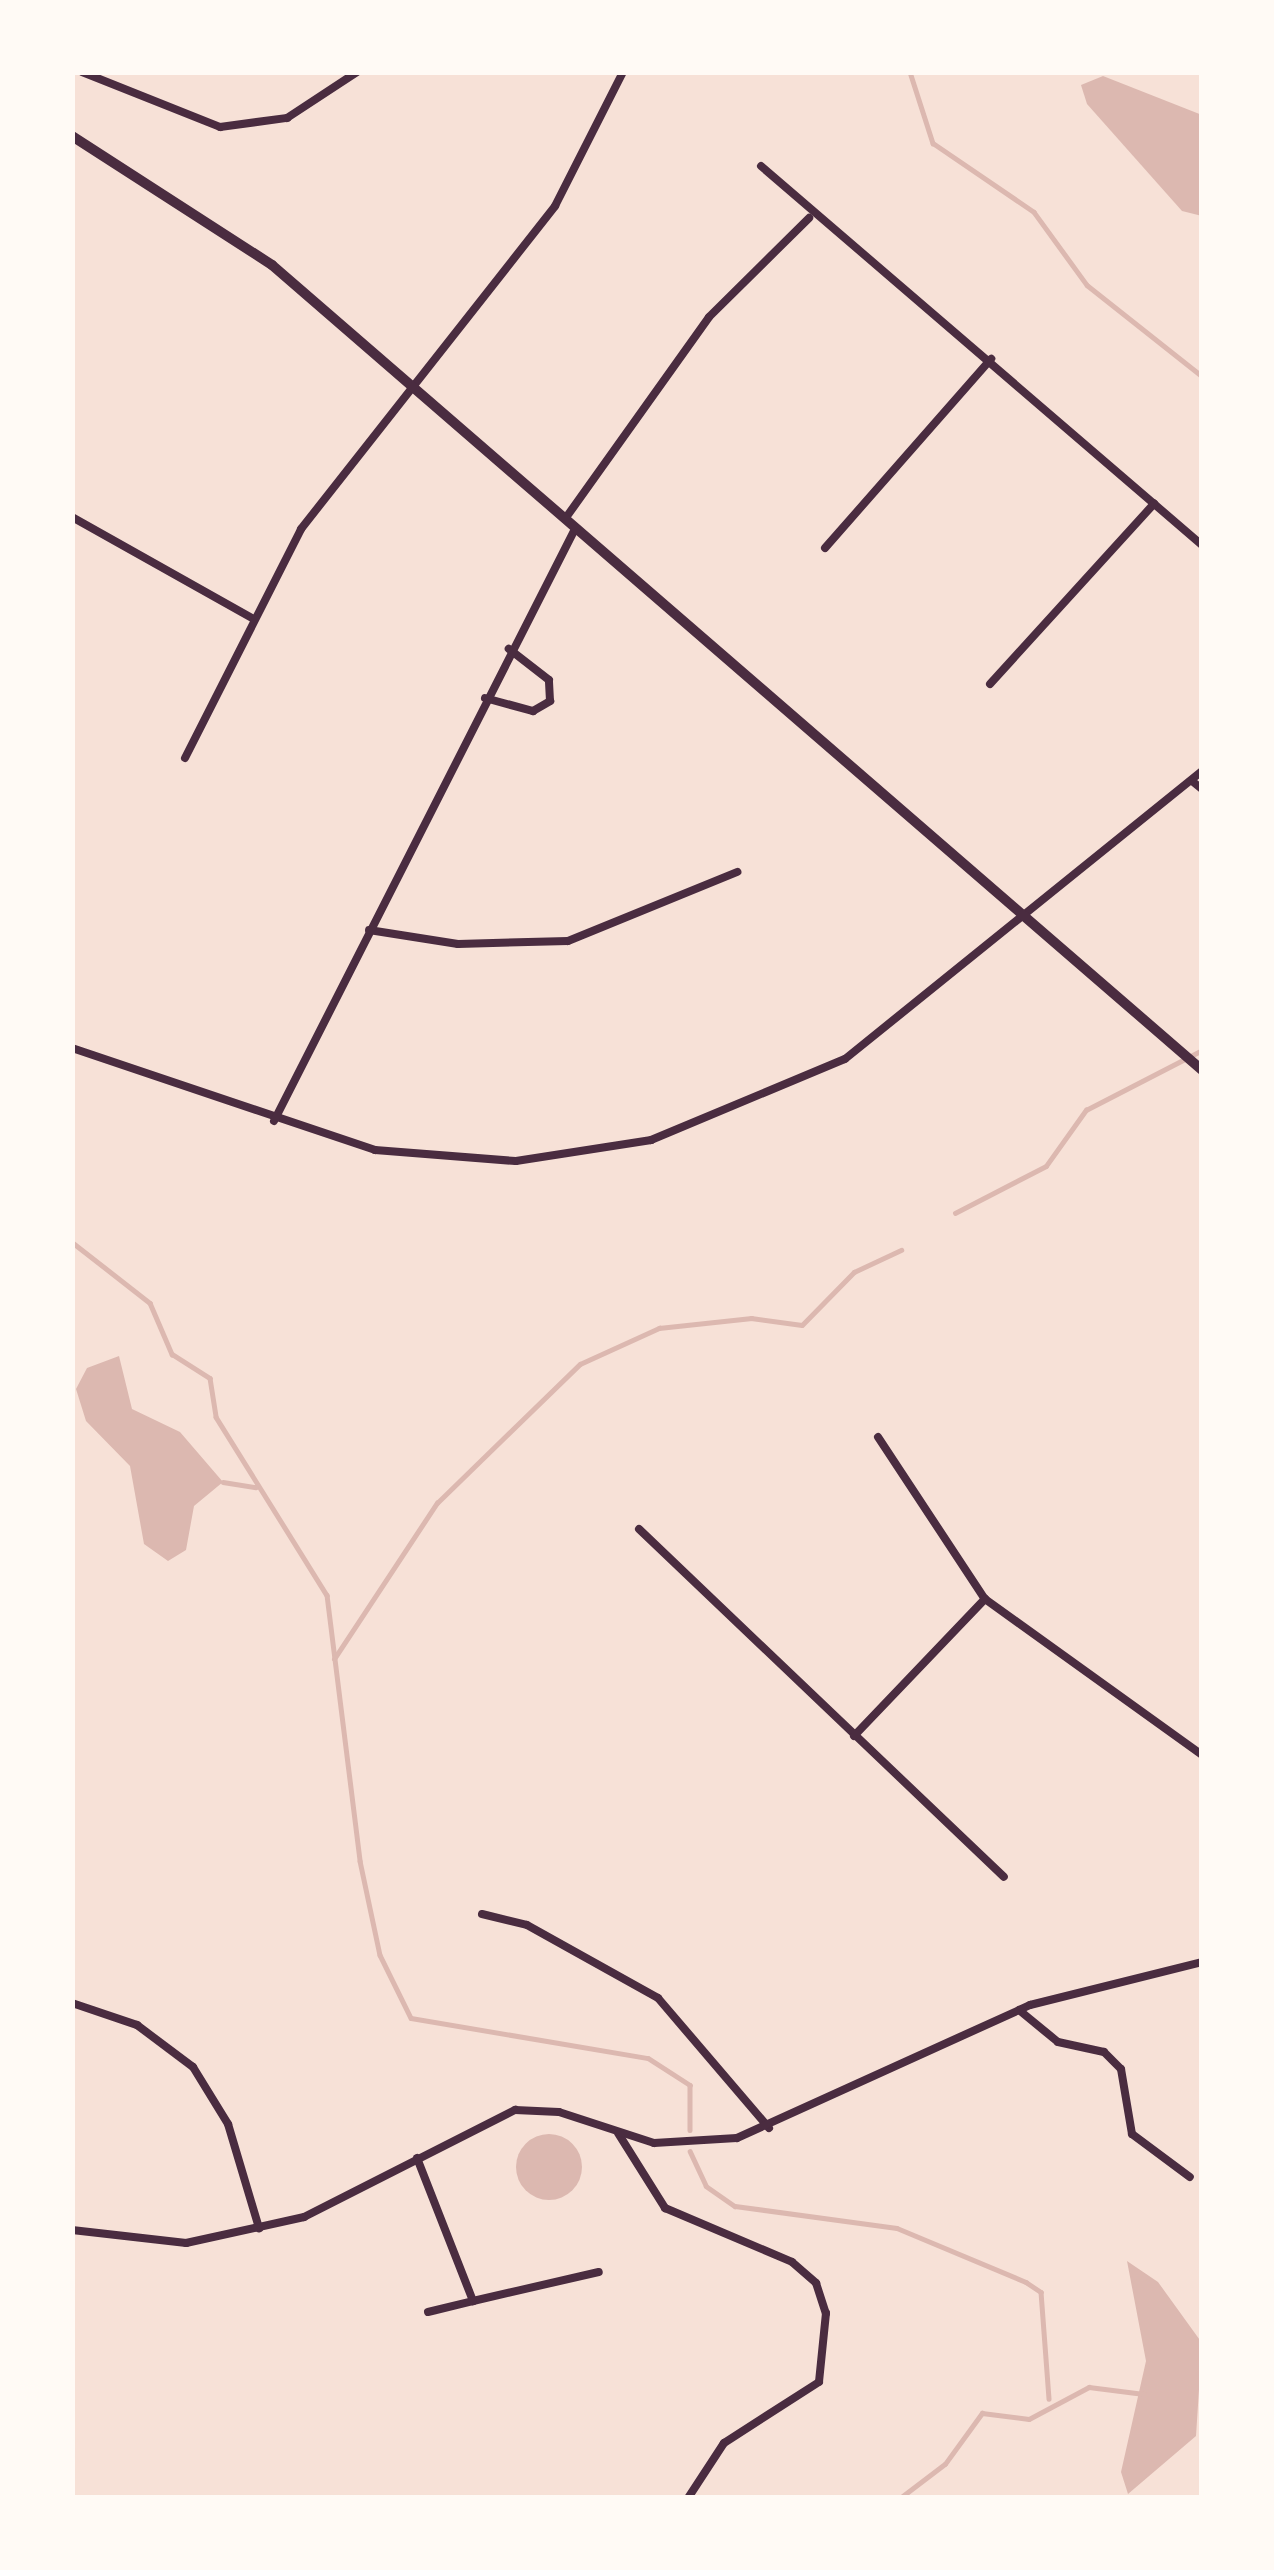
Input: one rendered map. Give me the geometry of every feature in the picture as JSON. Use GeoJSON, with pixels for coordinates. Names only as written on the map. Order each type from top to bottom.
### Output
{"type":"FeatureCollection","features":[{"type":"Feature","properties":{"kind":"street"},"geometry":{"type":"LineString","coordinates":[[82,72],[220,127],[287,118],[357,72]]}},
{"type":"Feature","properties":{"kind":"street"},"geometry":{"type":"LineString","coordinates":[[185,758],[308,518],[555,206],[623,72]]}},
{"type":"Feature","properties":{"kind":"street"},"geometry":{"type":"LineString","coordinates":[[72,136],[219,224],[1202,1070]]}},
{"type":"Feature","properties":{"kind":"street"},"geometry":{"type":"LineString","coordinates":[[761,166],[809,218],[991,358],[1202,545]]}},
{"type":"Feature","properties":{"kind":"street"},"geometry":{"type":"LineString","coordinates":[[565,520],[709,316],[809,218]]}},
{"type":"Feature","properties":{"kind":"street"},"geometry":{"type":"LineString","coordinates":[[825,548],[991,358]]}},
{"type":"Feature","properties":{"kind":"street"},"geometry":{"type":"LineString","coordinates":[[990,684],[1154,504]]}},
{"type":"Feature","properties":{"kind":"street"},"geometry":{"type":"LineString","coordinates":[[72,517],[254,619]]}},
{"type":"Feature","properties":{"kind":"street"},"geometry":{"type":"LineString","coordinates":[[274,1121],[484,698],[575,529]]}},
{"type":"Feature","properties":{"kind":"street"},"geometry":{"type":"LineString","coordinates":[[484,698],[533,711],[550,701],[549,680],[509,649]]}},
{"type":"Feature","properties":{"kind":"street"},"geometry":{"type":"LineString","coordinates":[[72,1048],[274,1121],[375,1150],[486,1161],[651,1140],[845,1059],[1202,771]]}},
{"type":"Feature","properties":{"kind":"street"},"geometry":{"type":"LineString","coordinates":[[1192,781],[1202,789]]}},
{"type":"Feature","properties":{"kind":"street"},"geometry":{"type":"LineString","coordinates":[[368,930],[458,944],[568,941],[737,872]]}},
{"type":"Feature","properties":{"kind":"street"},"geometry":{"type":"LineString","coordinates":[[878,1437],[985,1599],[1202,1756]]}},
{"type":"Feature","properties":{"kind":"street"},"geometry":{"type":"LineString","coordinates":[[639,1529],[1004,1877]]}},
{"type":"Feature","properties":{"kind":"street"},"geometry":{"type":"LineString","coordinates":[[854,1736],[985,1599]]}},
{"type":"Feature","properties":{"kind":"street"},"geometry":{"type":"LineString","coordinates":[[482,1914],[527,1925],[658,1998],[770,2128]]}},
{"type":"Feature","properties":{"kind":"street"},"geometry":{"type":"LineString","coordinates":[[72,2230],[138,2244],[259,2228],[514,2110],[676,2146],[770,2128],[1019,2010],[1202,1962]]}},
{"type":"Feature","properties":{"kind":"street"},"geometry":{"type":"LineString","coordinates":[[72,2002],[153,2034],[203,2079],[259,2228]]}},
{"type":"Feature","properties":{"kind":"street"},"geometry":{"type":"LineString","coordinates":[[1019,2010],[1058,2042],[1104,2052],[1121,2069],[1132,2134],[1190,2177]]}},
{"type":"Feature","properties":{"kind":"street"},"geometry":{"type":"LineString","coordinates":[[617,2132],[665,2208],[792,2262],[826,2313],[820,2382],[724,2443],[688,2498]]}},
{"type":"Feature","properties":{"kind":"street"},"geometry":{"type":"LineString","coordinates":[[417,2158],[473,2301]]}},
{"type":"Feature","properties":{"kind":"street"},"geometry":{"type":"LineString","coordinates":[[428,2312],[599,2272]]}},
{"type":"Feature","properties":{"kind":"shaded area"},"geometry":{"type":"Polygon","coordinates":[[[1103,76],[1202,115],[1202,216],[1182,211],[1087,104],[1081,85],[1103,76]]]}},
{"type":"Feature","properties":{"kind":"shaded area"},"geometry":{"type":"Polygon","coordinates":[[[119,1356],[132,1409],[180,1432],[223,1482],[194,1506],[186,1550],[168,1561],[144,1544],[130,1466],[86,1421],[76,1389],[87,1368],[119,1356]]]}},
{"type":"Feature","properties":{"kind":"shaded area"},"geometry":{"type":"Polygon","coordinates":[[[549,2134],[572,2144],[582,2167],[572,2190],[549,2200],[526,2190],[516,2167],[526,2144],[549,2134]]]}},
{"type":"Feature","properties":{"kind":"shaded area"},"geometry":{"type":"Polygon","coordinates":[[[1127,2261],[1158,2282],[1202,2343],[1196,2436],[1128,2494],[1121,2472],[1146,2361],[1127,2261]]]}},
{"type":"Feature","properties":{"kind":"waterway"},"geometry":{"type":"LineString","coordinates":[[910,72],[933,143],[1034,212],[1087,285],[1202,376]]}},
{"type":"Feature","properties":{"kind":"waterway"},"geometry":{"type":"LineString","coordinates":[[955,1213],[1046,1166],[1086,1110],[1202,1050]]}},
{"type":"Feature","properties":{"kind":"waterway"},"geometry":{"type":"LineString","coordinates":[[72,1242],[150,1303],[172,1354],[210,1378],[216,1417],[327,1595],[360,1861],[380,1955],[411,2018],[648,2058],[690,2085],[690,2130]]}},
{"type":"Feature","properties":{"kind":"waterway"},"geometry":{"type":"LineString","coordinates":[[334,1659],[437,1503],[580,1364],[659,1328],[751,1318],[802,1325],[854,1272],[901,1250]]}},
{"type":"Feature","properties":{"kind":"waterway"},"geometry":{"type":"LineString","coordinates":[[223,1482],[256,1487]]}},
{"type":"Feature","properties":{"kind":"waterway"},"geometry":{"type":"LineString","coordinates":[[690,2151],[706,2186],[735,2206],[897,2228],[1041,2292],[1049,2399]]}},
{"type":"Feature","properties":{"kind":"waterway"},"geometry":{"type":"LineString","coordinates":[[900,2498],[945,2464],[982,2413],[1029,2419],[1089,2387],[1144,2394]]}}]}
